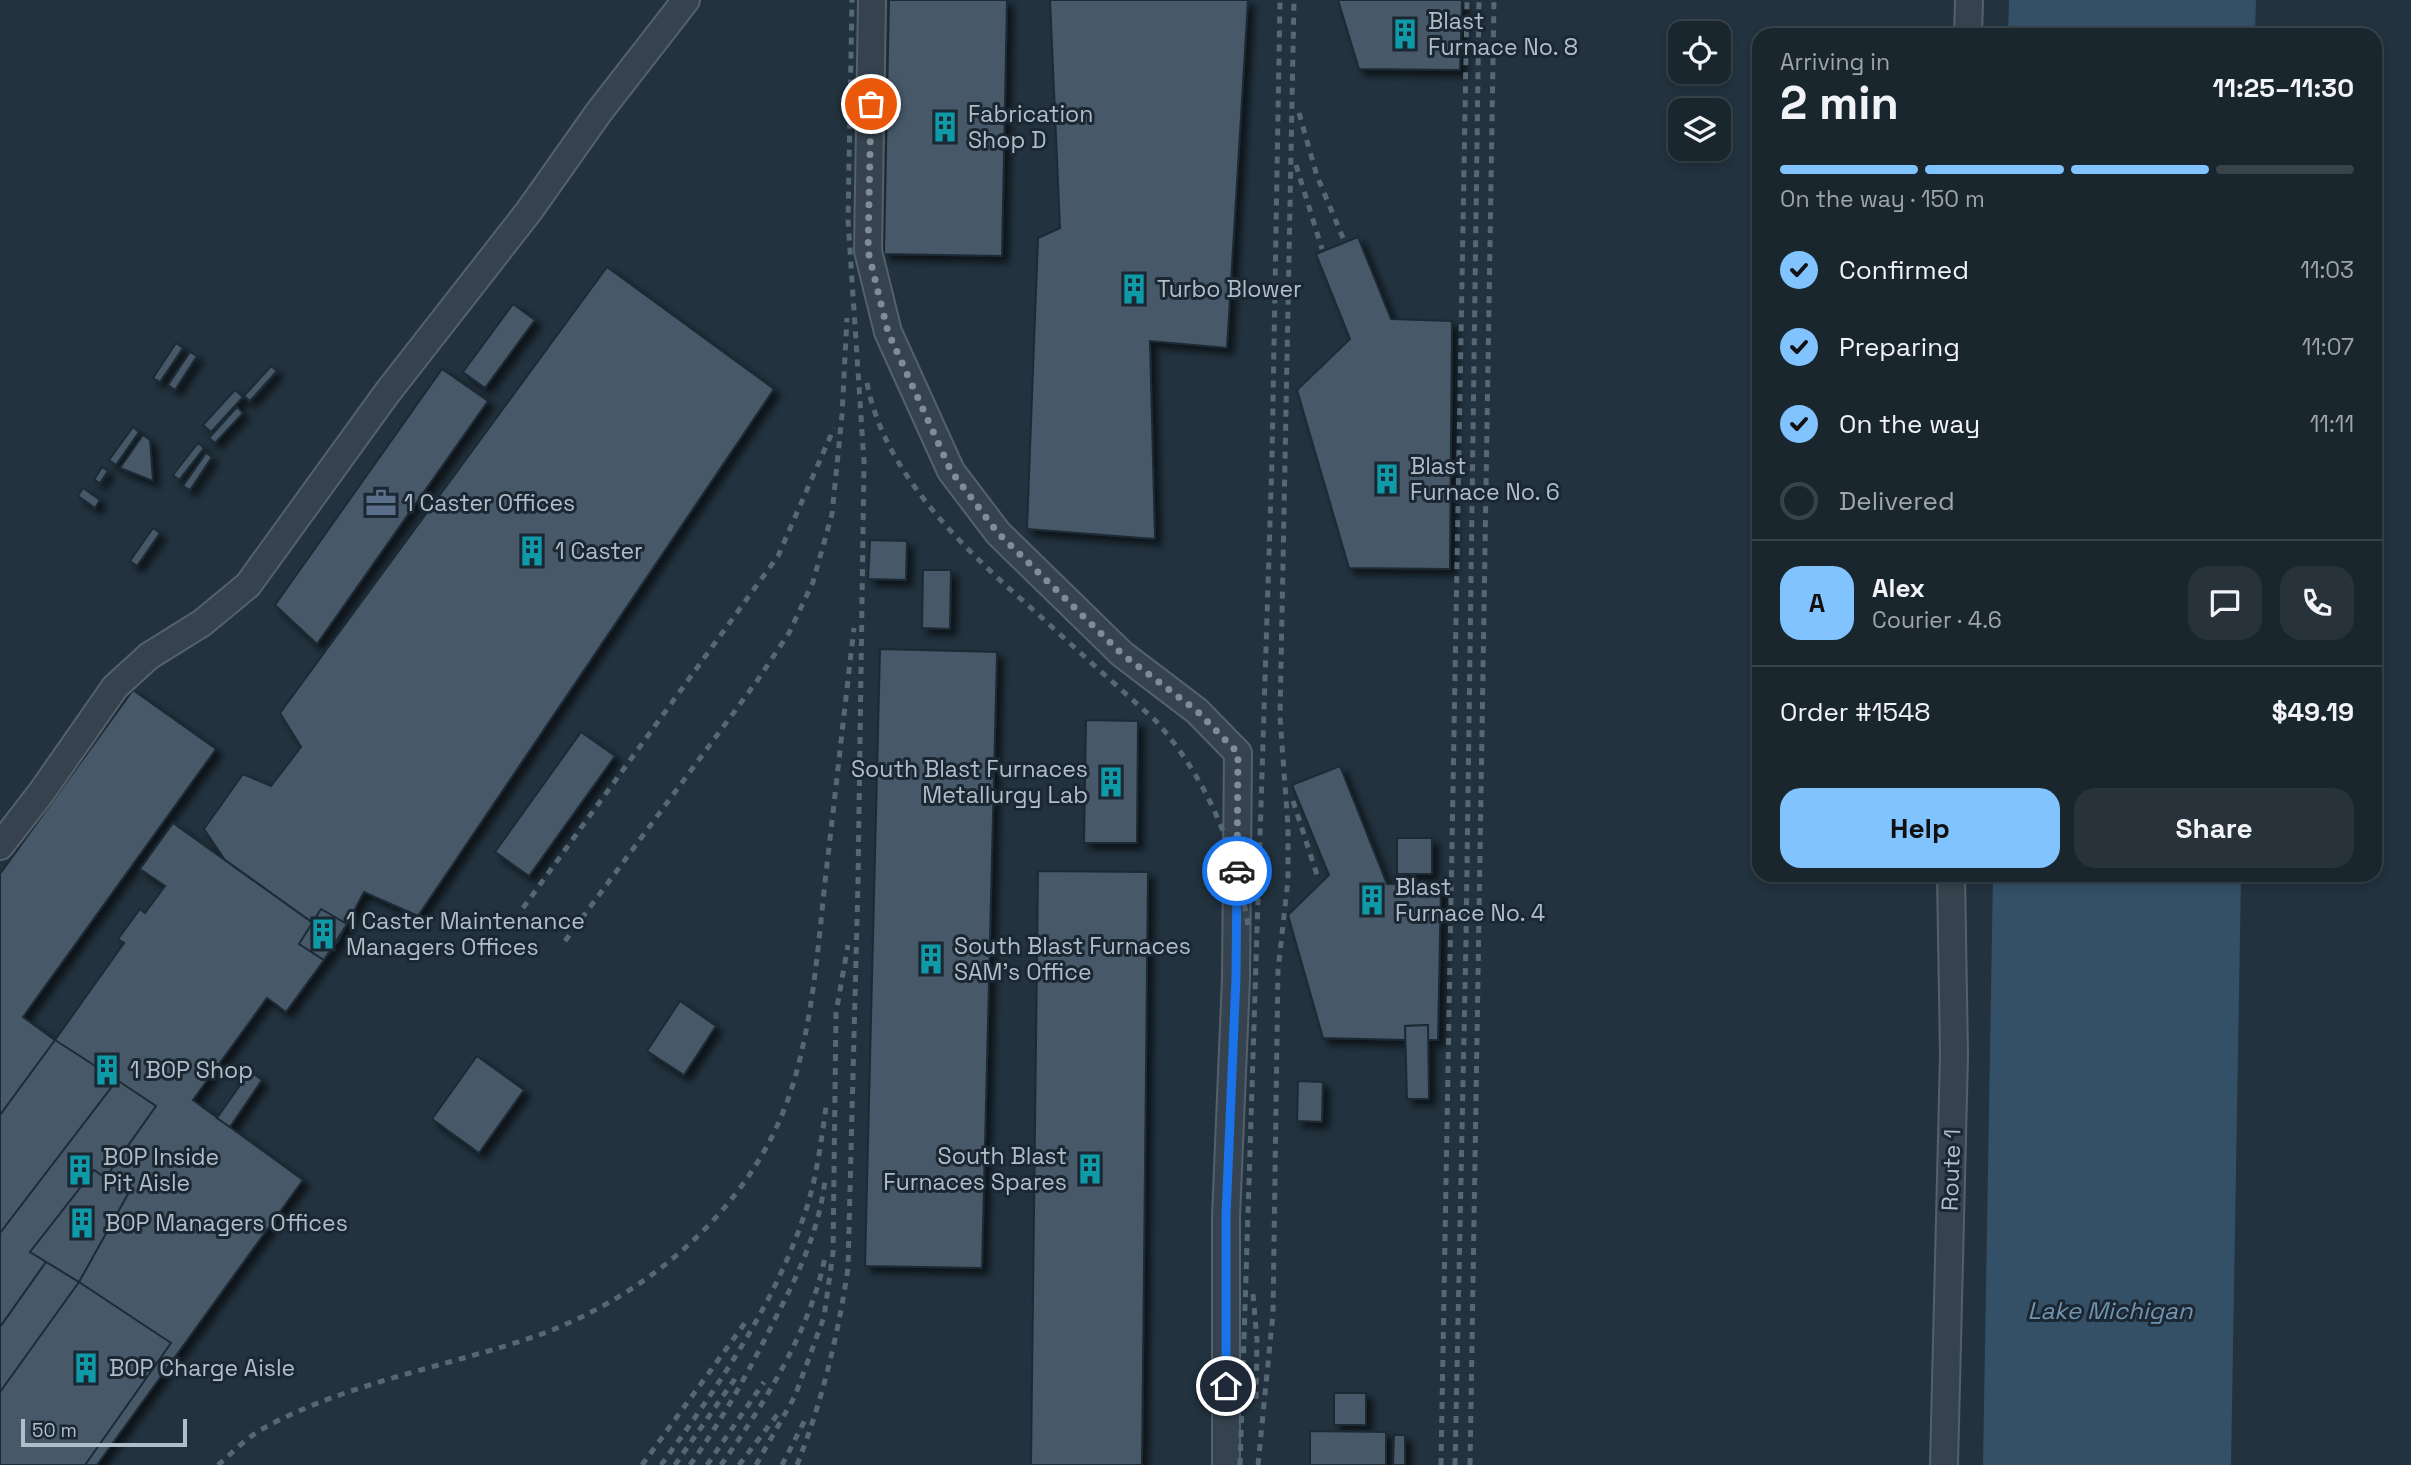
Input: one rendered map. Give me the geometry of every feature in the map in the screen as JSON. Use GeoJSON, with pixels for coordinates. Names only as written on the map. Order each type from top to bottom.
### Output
{"type":"FeatureCollection","features":[{"type":"Feature","properties":{"kind":"street"},"geometry":{"type":"LineString","coordinates":[[0,846],[115,687],[149,656],[202,623],[248,585],[387,393],[529,211],[599,112],[686,0]]}},
{"type":"Feature","properties":{"kind":"street"},"geometry":{"type":"LineString","coordinates":[[872,0],[868,251],[888,332],[951,471],[998,533],[1122,654],[1197,711],[1238,753],[1236,978],[1226,1216],[1226,1465]]}},
{"type":"Feature","properties":{"kind":"street"},"geometry":{"type":"LineString","coordinates":[[1968,28],[1969,0]]}},
{"type":"Feature","properties":{"kind":"street","name":"Route 1"},"geometry":{"type":"LineString","coordinates":[[1944,1465],[1954,1055],[1951,882]]}},
{"type":"Feature","properties":{"kind":"water"},"geometry":{"type":"Polygon","coordinates":[[[2009,0],[2256,0],[2255,28],[2008,28],[2009,0]]]}},
{"type":"Feature","properties":{"kind":"water","name":"Lake Michigan"},"geometry":{"type":"Polygon","coordinates":[[[1993,882],[2241,882],[2231,1465],[1983,1465],[1993,882]]]}},
{"type":"Feature","properties":{"kind":"building","name":"Fabrication Shop D"},"geometry":{"type":"Polygon","coordinates":[[[889,0],[1007,0],[1002,256],[884,254],[889,0]]]}},
{"type":"Feature","properties":{"kind":"building","name":"Turbo Blower"},"geometry":{"type":"Polygon","coordinates":[[[1050,0],[1248,0],[1227,348],[1150,341],[1155,539],[1027,529],[1038,238],[1060,228],[1050,0]]]}},
{"type":"Feature","properties":{"kind":"building","name":"Blast Furnace No. 8"},"geometry":{"type":"Polygon","coordinates":[[[1338,0],[1462,0],[1460,70],[1359,69],[1338,0]]]}},
{"type":"Feature","properties":{"kind":"building","name":"Blast Furnace No. 6"},"geometry":{"type":"Polygon","coordinates":[[[1358,237],[1391,319],[1452,321],[1450,569],[1349,568],[1297,390],[1350,339],[1316,254],[1358,237]]]}},
{"type":"Feature","properties":{"kind":"building","name":"1 Caster"},"geometry":{"type":"Polygon","coordinates":[[[607,267],[774,389],[418,916],[364,892],[338,941],[225,860],[204,829],[243,774],[271,786],[301,747],[280,713],[607,267]]]}},
{"type":"Feature","properties":{"kind":"building"},"geometry":{"type":"Polygon","coordinates":[[[513,304],[535,320],[485,388],[463,372],[513,304]]]}},
{"type":"Feature","properties":{"kind":"building"},"geometry":{"type":"Polygon","coordinates":[[[176,343],[183,348],[160,382],[153,378],[176,343]]]}},
{"type":"Feature","properties":{"kind":"building"},"geometry":{"type":"Polygon","coordinates":[[[190,352],[197,356],[175,390],[168,385],[190,352]]]}},
{"type":"Feature","properties":{"kind":"building"},"geometry":{"type":"Polygon","coordinates":[[[271,366],[277,371],[250,401],[244,396],[271,366]]]}},
{"type":"Feature","properties":{"kind":"building","name":"1 Caster Offices"},"geometry":{"type":"Polygon","coordinates":[[[442,369],[488,401],[317,644],[275,605],[442,369]]]}},
{"type":"Feature","properties":{"kind":"building"},"geometry":{"type":"Polygon","coordinates":[[[235,390],[243,397],[211,432],[203,425],[235,390]]]}},
{"type":"Feature","properties":{"kind":"building"},"geometry":{"type":"Polygon","coordinates":[[[237,407],[243,413],[215,443],[209,438],[237,407]]]}},
{"type":"Feature","properties":{"kind":"building"},"geometry":{"type":"Polygon","coordinates":[[[133,427],[139,432],[116,465],[109,460],[133,427]]]}},
{"type":"Feature","properties":{"kind":"building"},"geometry":{"type":"Polygon","coordinates":[[[143,435],[150,440],[153,481],[120,468],[143,435]]]}},
{"type":"Feature","properties":{"kind":"building"},"geometry":{"type":"Polygon","coordinates":[[[198,443],[204,448],[179,480],[173,475],[198,443]]]}},
{"type":"Feature","properties":{"kind":"building"},"geometry":{"type":"Polygon","coordinates":[[[206,453],[212,457],[190,490],[183,486],[206,453]]]}},
{"type":"Feature","properties":{"kind":"building"},"geometry":{"type":"Polygon","coordinates":[[[102,467],[108,471],[100,483],[94,480],[102,467]]]}},
{"type":"Feature","properties":{"kind":"building"},"geometry":{"type":"Polygon","coordinates":[[[83,488],[100,500],[95,508],[78,496],[83,488]]]}},
{"type":"Feature","properties":{"kind":"building"},"geometry":{"type":"Polygon","coordinates":[[[153,528],[160,533],[137,566],[130,561],[153,528]]]}},
{"type":"Feature","properties":{"kind":"building"},"geometry":{"type":"Polygon","coordinates":[[[870,540],[907,541],[906,580],[868,579],[870,540]]]}},
{"type":"Feature","properties":{"kind":"building"},"geometry":{"type":"Polygon","coordinates":[[[923,570],[951,570],[950,629],[922,628],[923,570]]]}},
{"type":"Feature","properties":{"kind":"building","name":"South Blast Furnaces SAM's Office"},"geometry":{"type":"Polygon","coordinates":[[[880,649],[997,652],[982,1268],[865,1266],[880,649]]]}},
{"type":"Feature","properties":{"kind":"building","name":"1 BOP Shop"},"geometry":{"type":"Polygon","coordinates":[[[133,690],[216,749],[23,1017],[55,1040],[124,943],[118,939],[140,909],[145,913],[165,886],[140,869],[173,823],[338,941],[286,1012],[267,998],[193,1100],[303,1180],[97,1465],[0,1465],[0,874],[133,690]]]}},
{"type":"Feature","properties":{"kind":"building","name":"South Blast Furnaces Metallurgy Lab"},"geometry":{"type":"Polygon","coordinates":[[[1086,720],[1138,721],[1137,843],[1084,843],[1086,720]]]}},
{"type":"Feature","properties":{"kind":"building"},"geometry":{"type":"Polygon","coordinates":[[[581,732],[615,756],[529,876],[495,852],[581,732]]]}},
{"type":"Feature","properties":{"kind":"building","name":"Blast Furnace No. 4"},"geometry":{"type":"Polygon","coordinates":[[[1340,766],[1387,884],[1441,885],[1438,1040],[1428,1040],[1428,1025],[1405,1026],[1406,1040],[1323,1038],[1288,915],[1329,875],[1292,785],[1340,766]]]}},
{"type":"Feature","properties":{"kind":"building"},"geometry":{"type":"Polygon","coordinates":[[[1397,838],[1432,838],[1432,874],[1397,874],[1397,838]]]}},
{"type":"Feature","properties":{"kind":"building","name":"South Blast Furnaces Spares"},"geometry":{"type":"Polygon","coordinates":[[[1038,871],[1148,872],[1142,1465],[1031,1465],[1038,871]]]}},
{"type":"Feature","properties":{"kind":"building","name":"1 Caster Maintenance Managers Offices"},"geometry":{"type":"Polygon","coordinates":[[[321,909],[347,924],[324,960],[299,944],[321,909]]]}},
{"type":"Feature","properties":{"kind":"building"},"geometry":{"type":"Polygon","coordinates":[[[680,1001],[716,1026],[684,1075],[647,1051],[680,1001]]]}},
{"type":"Feature","properties":{"kind":"building"},"geometry":{"type":"Polygon","coordinates":[[[1428,1025],[1429,1099],[1407,1099],[1405,1026],[1428,1025]]]}},
{"type":"Feature","properties":{"kind":"building"},"geometry":{"type":"Polygon","coordinates":[[[55,1040],[117,1080],[0,1242],[0,1115],[55,1040]]]}},
{"type":"Feature","properties":{"kind":"building"},"geometry":{"type":"Polygon","coordinates":[[[477,1056],[524,1090],[479,1153],[432,1119],[477,1056]]]}},
{"type":"Feature","properties":{"kind":"building"},"geometry":{"type":"Polygon","coordinates":[[[250,1071],[262,1080],[230,1127],[217,1118],[250,1071]]]}},
{"type":"Feature","properties":{"kind":"building","name":"BOP Inside Pit Aisle"},"geometry":{"type":"Polygon","coordinates":[[[117,1080],[156,1106],[0,1327],[0,1233],[117,1080]]]}},
{"type":"Feature","properties":{"kind":"building"},"geometry":{"type":"Polygon","coordinates":[[[1298,1081],[1323,1082],[1322,1122],[1297,1121],[1298,1081]]]}},
{"type":"Feature","properties":{"kind":"building","name":"BOP Managers Offices"},"geometry":{"type":"Polygon","coordinates":[[[94,1170],[128,1194],[79,1282],[30,1252],[94,1170]]]}},
{"type":"Feature","properties":{"kind":"building","name":"BOP Charge Aisle"},"geometry":{"type":"Polygon","coordinates":[[[79,1282],[171,1343],[85,1465],[0,1465],[0,1392],[79,1282]]]}},
{"type":"Feature","properties":{"kind":"building"},"geometry":{"type":"Polygon","coordinates":[[[1334,1393],[1366,1393],[1366,1425],[1334,1425],[1334,1393]]]}},
{"type":"Feature","properties":{"kind":"building"},"geometry":{"type":"Polygon","coordinates":[[[1310,1431],[1386,1432],[1386,1465],[1310,1465],[1310,1431]]]}},
{"type":"Feature","properties":{"kind":"building"},"geometry":{"type":"Polygon","coordinates":[[[1394,1435],[1405,1435],[1405,1465],[1393,1465],[1394,1435]]]}},
{"type":"Feature","properties":{"kind":"railway"},"geometry":{"type":"LineString","coordinates":[[797,1465],[828,1368],[848,1268],[858,882],[864,462],[848,220],[852,0]]}},
{"type":"Feature","properties":{"kind":"railway"},"geometry":{"type":"LineString","coordinates":[[1240,1465],[1272,460],[1280,0]]}},
{"type":"Feature","properties":{"kind":"railway"},"geometry":{"type":"LineString","coordinates":[[1258,1465],[1273,1313],[1278,970],[1288,880],[1288,826],[1280,717],[1294,0]]}},
{"type":"Feature","properties":{"kind":"railway"},"geometry":{"type":"LineString","coordinates":[[1441,1465],[1467,0]]}},
{"type":"Feature","properties":{"kind":"railway"},"geometry":{"type":"LineString","coordinates":[[1455,1465],[1466,941],[1479,0]]}},
{"type":"Feature","properties":{"kind":"railway"},"geometry":{"type":"LineString","coordinates":[[1470,1465],[1494,0]]}},
{"type":"Feature","properties":{"kind":"railway"},"geometry":{"type":"LineString","coordinates":[[1299,113],[1317,176],[1343,238]]}},
{"type":"Feature","properties":{"kind":"railway"},"geometry":{"type":"LineString","coordinates":[[1296,165],[1322,249]]}},
{"type":"Feature","properties":{"kind":"railway"},"geometry":{"type":"LineString","coordinates":[[565,941],[757,681],[789,633],[813,582],[832,514],[842,415],[847,318]]}},
{"type":"Feature","properties":{"kind":"railway"},"geometry":{"type":"LineString","coordinates":[[867,383],[877,418],[892,451],[934,512],[986,567],[1155,720],[1174,743],[1218,818],[1237,874],[1249,932]]}},
{"type":"Feature","properties":{"kind":"railway"},"geometry":{"type":"LineString","coordinates":[[523,908],[778,556],[834,428]]}},
{"type":"Feature","properties":{"kind":"railway"},"geometry":{"type":"LineString","coordinates":[[218,1465],[259,1431],[324,1401],[539,1335],[582,1317],[661,1268],[696,1237],[728,1203],[756,1165],[778,1125],[794,1081],[806,1032],[854,628]]}},
{"type":"Feature","properties":{"kind":"railway"},"geometry":{"type":"LineString","coordinates":[[1293,801],[1318,878]]}},
{"type":"Feature","properties":{"kind":"railway"},"geometry":{"type":"LineString","coordinates":[[756,1465],[795,1396],[824,1317],[833,1253],[836,1013],[848,945]]}},
{"type":"Feature","properties":{"kind":"railway"},"geometry":{"type":"LineString","coordinates":[[661,1465],[742,1346],[791,1250],[808,1203],[818,1162],[826,1107]]}},
{"type":"Feature","properties":{"kind":"railway"},"geometry":{"type":"LineString","coordinates":[[690,1465],[735,1394],[791,1287],[813,1235],[825,1180]]}},
{"type":"Feature","properties":{"kind":"railway"},"geometry":{"type":"LineString","coordinates":[[721,1465],[784,1366],[809,1312],[825,1257]]}},
{"type":"Feature","properties":{"kind":"railway"},"geometry":{"type":"LineString","coordinates":[[1253,1294],[1257,1340],[1256,1406]]}},
{"type":"Feature","properties":{"kind":"railway"},"geometry":{"type":"LineString","coordinates":[[642,1465],[745,1323]]}},
{"type":"Feature","properties":{"kind":"railway"},"geometry":{"type":"LineString","coordinates":[[675,1465],[739,1373]]}},
{"type":"Feature","properties":{"kind":"railway"},"geometry":{"type":"LineString","coordinates":[[707,1465],[764,1382]]}},
{"type":"Feature","properties":{"kind":"railway"},"geometry":{"type":"LineString","coordinates":[[739,1465],[780,1411]]}},
{"type":"Feature","properties":{"kind":"railway"},"geometry":{"type":"LineString","coordinates":[[782,1465],[806,1418]]}},
{"type":"Feature","properties":{"kind":"way so far"},"geometry":{"type":"LineString","coordinates":[[871,104],[868,251],[888,332],[951,471],[998,533],[1122,654],[1197,711],[1238,753],[1240,796],[1237,871]]}},
{"type":"Feature","properties":{"kind":"place","name":"Blast Furnace No. 8"},"geometry":{"type":"Point","coordinates":[1405,34]}},
{"type":"Feature","properties":{"kind":"place","name":"Fabrication Shop D"},"geometry":{"type":"Point","coordinates":[945,127]}},
{"type":"Feature","properties":{"kind":"place","name":"Turbo Blower"},"geometry":{"type":"Point","coordinates":[1134,289]}},
{"type":"Feature","properties":{"kind":"place","name":"Blast Furnace No. 6"},"geometry":{"type":"Point","coordinates":[1387,479]}},
{"type":"Feature","properties":{"kind":"place","name":"1 Caster Offices"},"geometry":{"type":"Point","coordinates":[381,503]}},
{"type":"Feature","properties":{"kind":"place","name":"1 Caster"},"geometry":{"type":"Point","coordinates":[532,551]}},
{"type":"Feature","properties":{"kind":"place","name":"South Blast Furnaces Metallurgy Lab"},"geometry":{"type":"Point","coordinates":[1111,782]}},
{"type":"Feature","properties":{"kind":"place","name":"Blast Furnace No. 4"},"geometry":{"type":"Point","coordinates":[1372,900]}},
{"type":"Feature","properties":{"kind":"place","name":"1 Caster Maintenance Managers Offices"},"geometry":{"type":"Point","coordinates":[323,934]}},
{"type":"Feature","properties":{"kind":"place","name":"South Blast Furnaces SAM's Office"},"geometry":{"type":"Point","coordinates":[931,959]}},
{"type":"Feature","properties":{"kind":"place","name":"1 BOP Shop"},"geometry":{"type":"Point","coordinates":[107,1070]}},
{"type":"Feature","properties":{"kind":"place","name":"South Blast Furnaces Spares"},"geometry":{"type":"Point","coordinates":[1090,1169]}},
{"type":"Feature","properties":{"kind":"place","name":"BOP Inside Pit Aisle"},"geometry":{"type":"Point","coordinates":[80,1170]}},
{"type":"Feature","properties":{"kind":"place","name":"BOP Managers Offices"},"geometry":{"type":"Point","coordinates":[82,1223]}},
{"type":"Feature","properties":{"kind":"place","name":"BOP Charge Aisle"},"geometry":{"type":"Point","coordinates":[86,1368]}},
{"type":"Feature","properties":{"kind":"route"},"geometry":{"type":"LineString","coordinates":[[1226,1386],[1226,1216],[1236,978],[1237,871]]}}]}
